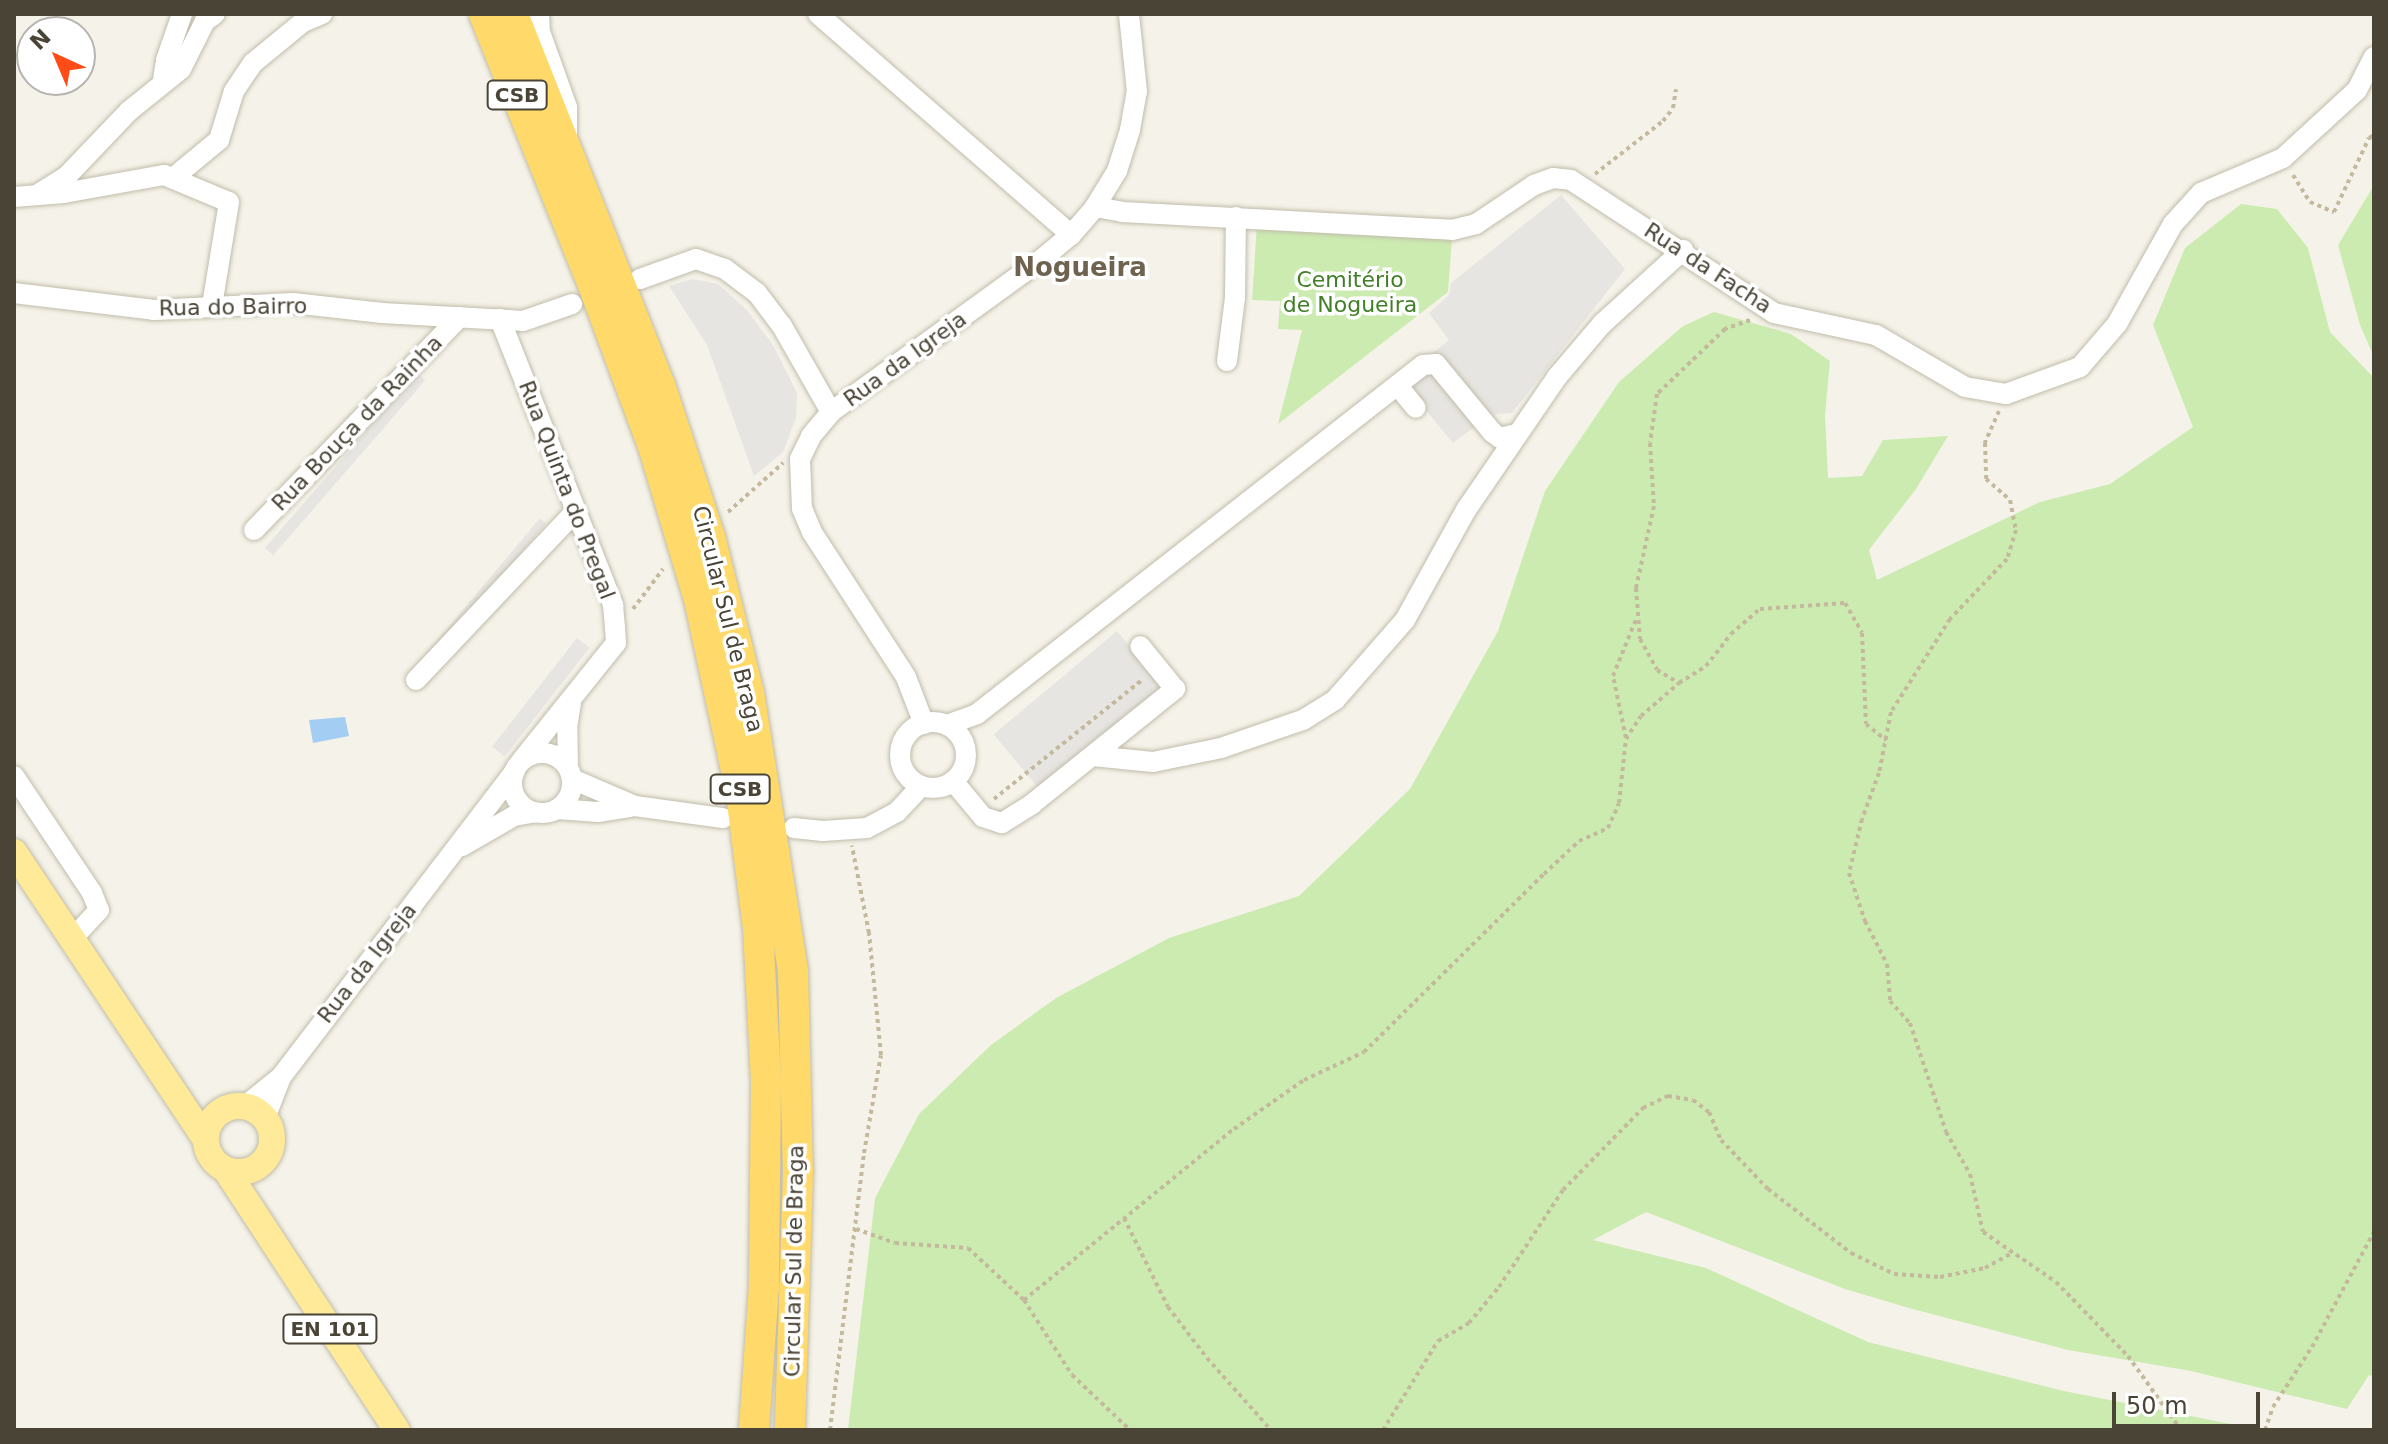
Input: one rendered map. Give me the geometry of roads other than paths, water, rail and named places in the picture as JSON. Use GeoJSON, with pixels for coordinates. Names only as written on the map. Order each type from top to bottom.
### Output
{"type":"FeatureCollection","features":[{"type":"Feature","properties":{"kind":"highway","name":"CSB"},"geometry":{"type":"LineString","coordinates":[[484,14],[563,164]]}},
{"type":"Feature","properties":{"kind":"highway","name":"CSB"},"geometry":{"type":"LineString","coordinates":[[513,14],[563,164]]}},
{"type":"Feature","properties":{"kind":"highway","name":"Circular Sul de Braga"},"geometry":{"type":"LineString","coordinates":[[563,164],[626,370],[678,522],[719,678],[741,794],[758,928],[766,1083],[764,1286],[754,1430]]}},
{"type":"Feature","properties":{"kind":"highway","name":"Circular Sul de Braga"},"geometry":{"type":"LineString","coordinates":[[563,164],[660,385],[702,511],[745,678],[764,772],[793,972],[798,1171],[790,1430]]}},
{"type":"Feature","properties":{"kind":"main road"},"geometry":{"type":"LineString","coordinates":[[14,852],[170,1089],[205,1138],[211,1157],[226,1170],[244,1172],[261,1164],[272,1147],[273,1137],[243,1112],[170,1089]]}},
{"type":"Feature","properties":{"kind":"main road"},"geometry":{"type":"LineString","coordinates":[[205,1138],[212,1119],[243,1112]]}},
{"type":"Feature","properties":{"kind":"main road"},"geometry":{"type":"LineString","coordinates":[[261,1164],[264,1227]]}},
{"type":"Feature","properties":{"kind":"main road","name":"EN 101"},"geometry":{"type":"LineString","coordinates":[[226,1170],[397,1430]]}},
{"type":"Feature","properties":{"kind":"street"},"geometry":{"type":"LineString","coordinates":[[163,80],[166,60],[182,14]]}},
{"type":"Feature","properties":{"kind":"street"},"geometry":{"type":"LineString","coordinates":[[37,195],[66,177],[163,80],[181,69],[205,21],[215,14]]}},
{"type":"Feature","properties":{"kind":"street"},"geometry":{"type":"LineString","coordinates":[[173,178],[219,140],[234,91],[253,63],[303,22],[322,14]]}},
{"type":"Feature","properties":{"kind":"street"},"geometry":{"type":"LineString","coordinates":[[539,14],[540,32],[567,107],[563,164]]}},
{"type":"Feature","properties":{"kind":"street"},"geometry":{"type":"LineString","coordinates":[[818,14],[1071,235]]}},
{"type":"Feature","properties":{"kind":"street","name":"Rua da Igreja"},"geometry":{"type":"LineString","coordinates":[[924,724],[906,677],[812,532],[802,509],[800,459],[811,436],[831,412],[1071,235],[1095,207],[1117,171],[1130,130],[1137,92],[1129,14]]}},
{"type":"Feature","properties":{"kind":"street","name":"Rua da Facha"},"geometry":{"type":"LineString","coordinates":[[1236,217],[1452,230],[1476,224],[1534,185],[1553,178],[1577,183],[1683,250],[1774,313],[1876,335],[1965,387],[2006,394],[2080,367],[2117,324],[2173,224],[2201,193],[2283,158],[2357,90],[2374,57]]}},
{"type":"Feature","properties":{"kind":"street"},"geometry":{"type":"LineString","coordinates":[[14,197],[164,175],[229,202],[212,306]]}},
{"type":"Feature","properties":{"kind":"street"},"geometry":{"type":"LineString","coordinates":[[1095,207],[1122,212],[1236,217],[1235,298],[1227,361]]}},
{"type":"Feature","properties":{"kind":"street"},"geometry":{"type":"LineString","coordinates":[[1093,756],[1153,762],[1221,748],[1303,720],[1335,700],[1405,620],[1466,510],[1516,434],[1587,340],[1683,250]]}},
{"type":"Feature","properties":{"kind":"street"},"geometry":{"type":"LineString","coordinates":[[640,279],[696,259],[725,269],[757,293],[782,326],[831,412]]}},
{"type":"Feature","properties":{"kind":"street","name":"Rua do Bairro"},"geometry":{"type":"LineString","coordinates":[[14,293],[154,310],[293,303],[523,321],[572,304]]}},
{"type":"Feature","properties":{"kind":"street","name":"Rua Bouça da Rainha"},"geometry":{"type":"LineString","coordinates":[[254,530],[460,317]]}},
{"type":"Feature","properties":{"kind":"street","name":"Rua Quinta do Pregal"},"geometry":{"type":"LineString","coordinates":[[500,319],[613,605],[616,643],[519,766]]}},
{"type":"Feature","properties":{"kind":"street"},"geometry":{"type":"LineString","coordinates":[[947,725],[956,732],[966,751],[961,773],[943,786],[921,786],[906,773],[900,754],[907,735],[924,724],[947,725],[977,714],[1423,365],[1436,364],[1500,438],[1516,434]]}},
{"type":"Feature","properties":{"kind":"street"},"geometry":{"type":"LineString","coordinates":[[1398,386],[1416,408]]}},
{"type":"Feature","properties":{"kind":"street"},"geometry":{"type":"LineString","coordinates":[[416,680],[575,512]]}},
{"type":"Feature","properties":{"kind":"street"},"geometry":{"type":"LineString","coordinates":[[953,781],[983,817],[1002,823],[1093,756],[1175,689],[1140,646]]}},
{"type":"Feature","properties":{"kind":"street"},"geometry":{"type":"LineString","coordinates":[[557,809],[566,801],[570,773],[567,728],[572,698]]}},
{"type":"Feature","properties":{"kind":"street"},"geometry":{"type":"LineString","coordinates":[[635,806],[570,773],[547,753],[519,766],[512,781],[518,801],[536,812],[557,809],[598,812],[635,806],[723,818]]}},
{"type":"Feature","properties":{"kind":"street","name":"Rua da Igreja"},"geometry":{"type":"LineString","coordinates":[[243,1112],[281,1077],[519,766]]}},
{"type":"Feature","properties":{"kind":"street"},"geometry":{"type":"LineString","coordinates":[[14,776],[92,893],[99,910],[72,939]]}},
{"type":"Feature","properties":{"kind":"street"},"geometry":{"type":"LineString","coordinates":[[794,828],[867,828],[897,812],[921,786]]}},
{"type":"Feature","properties":{"kind":"street","name":"Rua da Igreja"},"geometry":{"type":"LineString","coordinates":[[455,849],[514,816],[536,812]]}},
{"type":"Feature","properties":{"kind":"water"},"geometry":{"type":"Polygon","coordinates":[[[345,717],[349,736],[313,743],[309,720],[345,717]]]}},
{"type":"Feature","properties":{"kind":"district","name":"Nogueira"},"geometry":{"type":"Point","coordinates":[1080,268]}},
{"type":"Feature","properties":{"kind":"park label","name":"Cemitério de Nogueira"},"geometry":{"type":"Point","coordinates":[1350,292]}}]}
